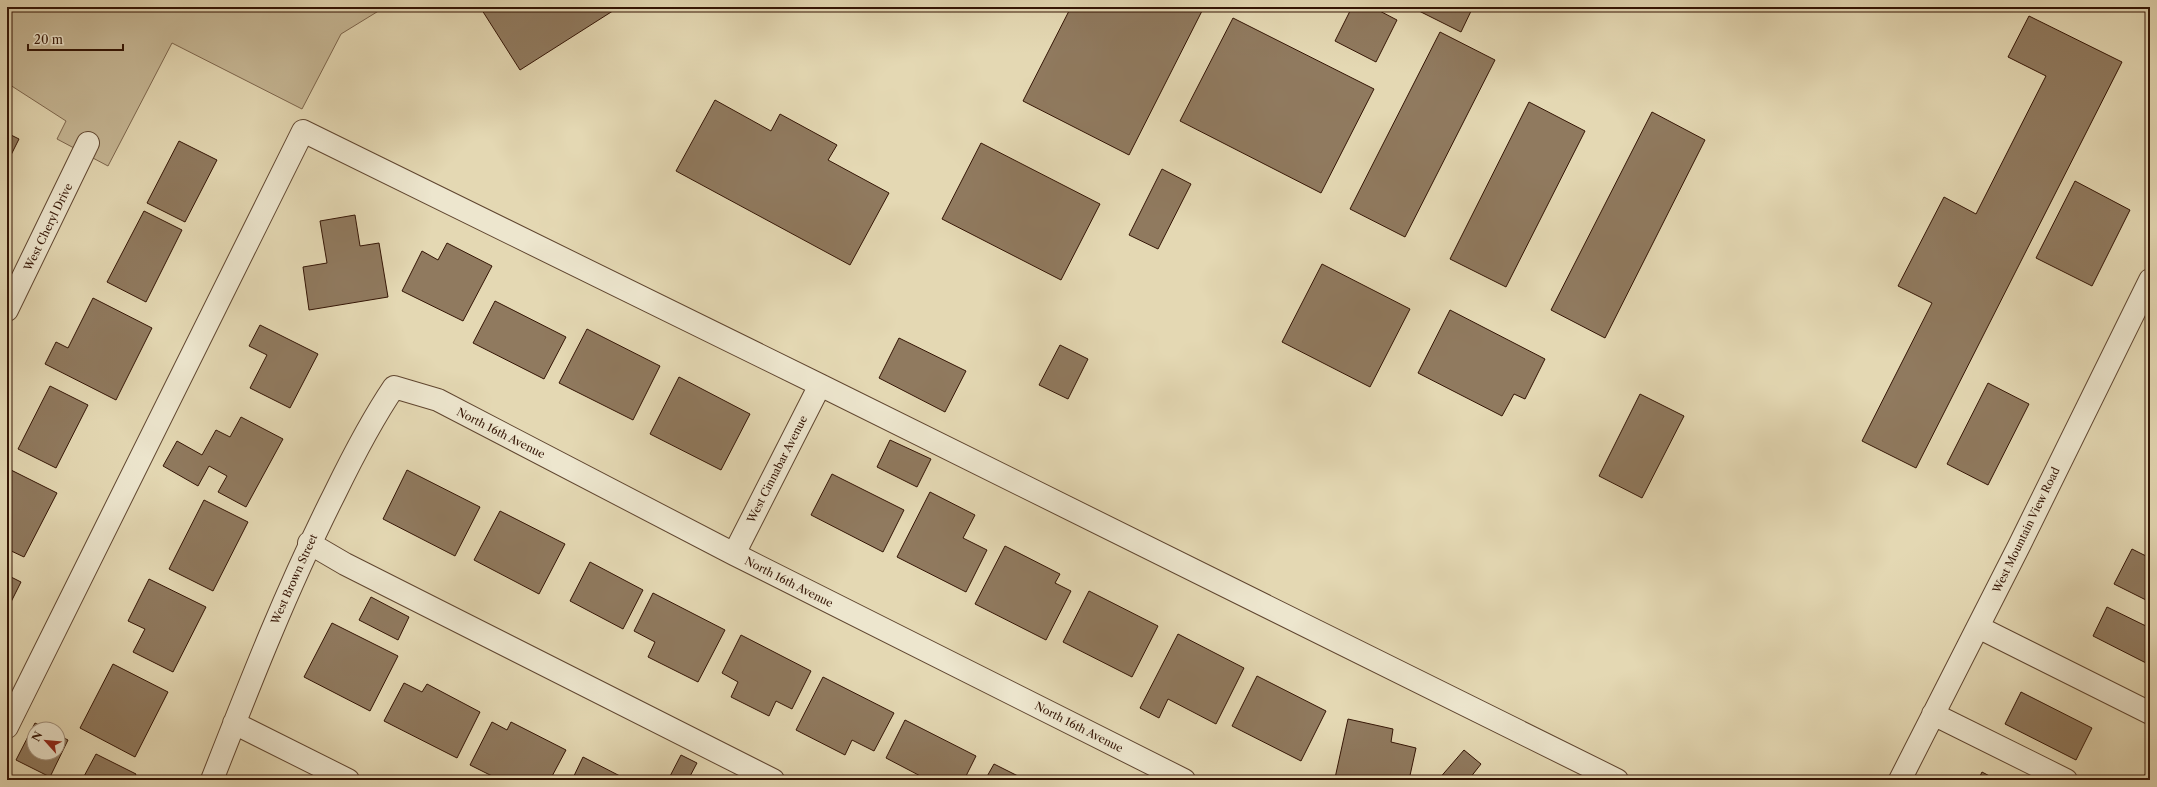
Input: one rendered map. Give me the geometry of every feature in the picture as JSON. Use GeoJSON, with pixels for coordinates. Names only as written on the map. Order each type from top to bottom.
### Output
{"type":"FeatureCollection","features":[{"type":"Feature","properties":{"kind":"street"},"geometry":{"type":"LineString","coordinates":[[7,727],[303,131],[820,385],[1617,780]]}},
{"type":"Feature","properties":{"kind":"street","name":"West Cheryl Drive"},"geometry":{"type":"LineString","coordinates":[[8,306],[88,143]]}},
{"type":"Feature","properties":{"kind":"street","name":"West Mountain View Road"},"geometry":{"type":"LineString","coordinates":[[1900,780],[1978,627],[2150,280]]}},
{"type":"Feature","properties":{"kind":"street","name":"West Cinnabar Avenue"},"geometry":{"type":"LineString","coordinates":[[734,554],[820,385]]}},
{"type":"Feature","properties":{"kind":"street","name":"North 16th Avenue"},"geometry":{"type":"LineString","coordinates":[[394,387],[438,400],[734,554],[1184,780]]}},
{"type":"Feature","properties":{"kind":"street","name":"West Brown Street"},"geometry":{"type":"LineString","coordinates":[[212,780],[255,668],[309,543],[371,420],[394,387]]}},
{"type":"Feature","properties":{"kind":"street"},"geometry":{"type":"LineString","coordinates":[[309,543],[345,564],[773,780]]}},
{"type":"Feature","properties":{"kind":"street"},"geometry":{"type":"LineString","coordinates":[[1978,627],[2150,713]]}},
{"type":"Feature","properties":{"kind":"street"},"geometry":{"type":"LineString","coordinates":[[1933,714],[2066,780]]}},
{"type":"Feature","properties":{"kind":"street"},"geometry":{"type":"LineString","coordinates":[[234,722],[348,780]]}},
{"type":"Feature","properties":{"kind":"shaded area"},"geometry":{"type":"Polygon","coordinates":[[[7,7],[385,7],[341,34],[302,109],[172,43],[108,166],[57,139],[66,121],[7,83],[7,7]]]}},
{"type":"Feature","properties":{"kind":"building"},"geometry":{"type":"Polygon","coordinates":[[[480,7],[619,7],[520,70],[480,7]]]}},
{"type":"Feature","properties":{"kind":"building"},"geometry":{"type":"Polygon","coordinates":[[[1071,7],[1204,7],[1129,155],[1023,101],[1071,7]]]}},
{"type":"Feature","properties":{"kind":"building"},"geometry":{"type":"Polygon","coordinates":[[[1352,7],[1372,7],[1397,20],[1376,62],[1335,41],[1352,7]]]}},
{"type":"Feature","properties":{"kind":"building"},"geometry":{"type":"Polygon","coordinates":[[[1411,7],[1473,7],[1461,32],[1411,7]]]}},
{"type":"Feature","properties":{"kind":"building"},"geometry":{"type":"Polygon","coordinates":[[[2029,16],[2122,62],[1916,468],[1862,441],[1932,303],[1898,286],[1944,197],[1976,214],[2046,76],[2008,57],[2029,16]]]}},
{"type":"Feature","properties":{"kind":"building"},"geometry":{"type":"Polygon","coordinates":[[[1233,18],[1374,89],[1321,193],[1180,121],[1233,18]]]}},
{"type":"Feature","properties":{"kind":"building"},"geometry":{"type":"Polygon","coordinates":[[[1440,32],[1495,60],[1405,237],[1350,209],[1440,32]]]}},
{"type":"Feature","properties":{"kind":"building"},"geometry":{"type":"Polygon","coordinates":[[[715,100],[771,131],[780,114],[837,145],[828,160],[889,193],[850,265],[676,171],[715,100]]]}},
{"type":"Feature","properties":{"kind":"building"},"geometry":{"type":"Polygon","coordinates":[[[1529,102],[1585,131],[1506,287],[1450,259],[1529,102]]]}},
{"type":"Feature","properties":{"kind":"building"},"geometry":{"type":"Polygon","coordinates":[[[1652,112],[1705,140],[1605,338],[1551,310],[1652,112]]]}},
{"type":"Feature","properties":{"kind":"building"},"geometry":{"type":"Polygon","coordinates":[[[7,133],[19,139],[7,163],[7,133]]]}},
{"type":"Feature","properties":{"kind":"building"},"geometry":{"type":"Polygon","coordinates":[[[179,141],[217,160],[185,222],[147,203],[179,141]]]}},
{"type":"Feature","properties":{"kind":"building"},"geometry":{"type":"Polygon","coordinates":[[[981,143],[1100,204],[1061,280],[942,219],[981,143]]]}},
{"type":"Feature","properties":{"kind":"building"},"geometry":{"type":"Polygon","coordinates":[[[1162,169],[1191,184],[1158,249],[1129,235],[1162,169]]]}},
{"type":"Feature","properties":{"kind":"building"},"geometry":{"type":"Polygon","coordinates":[[[2075,181],[2130,210],[2092,286],[2036,258],[2075,181]]]}},
{"type":"Feature","properties":{"kind":"building"},"geometry":{"type":"Polygon","coordinates":[[[144,211],[182,230],[146,302],[107,282],[144,211]]]}},
{"type":"Feature","properties":{"kind":"building"},"geometry":{"type":"Polygon","coordinates":[[[355,215],[360,246],[379,243],[388,297],[309,310],[303,267],[327,263],[320,221],[355,215]]]}},
{"type":"Feature","properties":{"kind":"building"},"geometry":{"type":"Polygon","coordinates":[[[447,243],[492,266],[463,321],[402,291],[422,251],[438,260],[447,243]]]}},
{"type":"Feature","properties":{"kind":"building"},"geometry":{"type":"Polygon","coordinates":[[[1322,264],[1410,309],[1370,387],[1282,342],[1322,264]]]}},
{"type":"Feature","properties":{"kind":"building"},"geometry":{"type":"Polygon","coordinates":[[[93,298],[152,328],[116,400],[45,364],[56,342],[68,348],[93,298]]]}},
{"type":"Feature","properties":{"kind":"building"},"geometry":{"type":"Polygon","coordinates":[[[495,301],[566,337],[544,379],[473,343],[495,301]]]}},
{"type":"Feature","properties":{"kind":"building"},"geometry":{"type":"Polygon","coordinates":[[[1450,310],[1545,359],[1525,399],[1514,394],[1502,416],[1418,373],[1450,310]]]}},
{"type":"Feature","properties":{"kind":"building"},"geometry":{"type":"Polygon","coordinates":[[[260,325],[318,354],[290,408],[250,388],[267,355],[249,346],[260,325]]]}},
{"type":"Feature","properties":{"kind":"building"},"geometry":{"type":"Polygon","coordinates":[[[587,329],[660,366],[633,420],[559,383],[587,329]]]}},
{"type":"Feature","properties":{"kind":"building"},"geometry":{"type":"Polygon","coordinates":[[[899,338],[966,371],[945,412],[879,378],[899,338]]]}},
{"type":"Feature","properties":{"kind":"building"},"geometry":{"type":"Polygon","coordinates":[[[1060,345],[1088,359],[1068,399],[1039,385],[1060,345]]]}},
{"type":"Feature","properties":{"kind":"building"},"geometry":{"type":"Polygon","coordinates":[[[679,377],[750,414],[721,470],[650,434],[679,377]]]}},
{"type":"Feature","properties":{"kind":"building"},"geometry":{"type":"Polygon","coordinates":[[[1988,383],[2029,404],[1988,485],[1947,464],[1988,383]]]}},
{"type":"Feature","properties":{"kind":"building"},"geometry":{"type":"Polygon","coordinates":[[[50,386],[88,405],[56,468],[18,449],[50,386]]]}},
{"type":"Feature","properties":{"kind":"building"},"geometry":{"type":"Polygon","coordinates":[[[1640,394],[1684,416],[1642,498],[1599,476],[1640,394]]]}},
{"type":"Feature","properties":{"kind":"building"},"geometry":{"type":"Polygon","coordinates":[[[241,417],[283,439],[246,507],[218,492],[227,476],[209,466],[198,486],[163,466],[177,441],[202,455],[216,430],[230,437],[241,417]]]}},
{"type":"Feature","properties":{"kind":"building"},"geometry":{"type":"Polygon","coordinates":[[[890,440],[931,459],[917,487],[877,467],[890,440]]]}},
{"type":"Feature","properties":{"kind":"building"},"geometry":{"type":"Polygon","coordinates":[[[9,469],[57,493],[24,557],[7,549],[7,473],[9,469]]]}},
{"type":"Feature","properties":{"kind":"building"},"geometry":{"type":"Polygon","coordinates":[[[407,470],[480,507],[455,556],[383,519],[407,470]]]}},
{"type":"Feature","properties":{"kind":"building"},"geometry":{"type":"Polygon","coordinates":[[[832,474],[904,510],[883,552],[811,515],[832,474]]]}},
{"type":"Feature","properties":{"kind":"building"},"geometry":{"type":"Polygon","coordinates":[[[930,492],[975,515],[963,538],[987,550],[966,592],[897,557],[930,492]]]}},
{"type":"Feature","properties":{"kind":"building"},"geometry":{"type":"Polygon","coordinates":[[[204,500],[248,522],[213,591],[169,569],[204,500]]]}},
{"type":"Feature","properties":{"kind":"building"},"geometry":{"type":"Polygon","coordinates":[[[500,511],[565,544],[539,594],[474,560],[500,511]]]}},
{"type":"Feature","properties":{"kind":"building"},"geometry":{"type":"Polygon","coordinates":[[[1005,546],[1060,574],[1055,583],[1071,591],[1046,640],[975,604],[1005,546]]]}},
{"type":"Feature","properties":{"kind":"building"},"geometry":{"type":"Polygon","coordinates":[[[2132,549],[2150,558],[2150,602],[2114,584],[2132,549]]]}},
{"type":"Feature","properties":{"kind":"building"},"geometry":{"type":"Polygon","coordinates":[[[590,562],[643,590],[623,629],[570,601],[590,562]]]}},
{"type":"Feature","properties":{"kind":"building"},"geometry":{"type":"Polygon","coordinates":[[[7,575],[21,582],[7,610],[7,575]]]}},
{"type":"Feature","properties":{"kind":"building"},"geometry":{"type":"Polygon","coordinates":[[[149,579],[206,607],[173,672],[133,652],[145,629],[128,621],[149,579]]]}},
{"type":"Feature","properties":{"kind":"building"},"geometry":{"type":"Polygon","coordinates":[[[1089,591],[1158,626],[1132,677],[1063,642],[1089,591]]]}},
{"type":"Feature","properties":{"kind":"building"},"geometry":{"type":"Polygon","coordinates":[[[653,593],[725,630],[698,682],[648,657],[655,642],[634,631],[653,593]]]}},
{"type":"Feature","properties":{"kind":"building"},"geometry":{"type":"Polygon","coordinates":[[[371,597],[409,617],[398,640],[359,620],[371,597]]]}},
{"type":"Feature","properties":{"kind":"building"},"geometry":{"type":"Polygon","coordinates":[[[2107,607],[2150,628],[2150,665],[2093,636],[2107,607]]]}},
{"type":"Feature","properties":{"kind":"building"},"geometry":{"type":"Polygon","coordinates":[[[332,623],[398,656],[370,711],[304,677],[332,623]]]}},
{"type":"Feature","properties":{"kind":"building"},"geometry":{"type":"Polygon","coordinates":[[[1178,634],[1244,668],[1216,724],[1168,699],[1159,718],[1140,708],[1178,634]]]}},
{"type":"Feature","properties":{"kind":"building"},"geometry":{"type":"Polygon","coordinates":[[[741,635],[811,671],[792,709],[776,701],[769,716],[731,697],[738,682],[722,673],[741,635]]]}},
{"type":"Feature","properties":{"kind":"building"},"geometry":{"type":"Polygon","coordinates":[[[113,664],[168,692],[135,757],[80,728],[113,664]]]}},
{"type":"Feature","properties":{"kind":"building"},"geometry":{"type":"Polygon","coordinates":[[[1257,676],[1326,711],[1301,761],[1232,726],[1257,676]]]}},
{"type":"Feature","properties":{"kind":"building"},"geometry":{"type":"Polygon","coordinates":[[[823,677],[894,713],[874,751],[852,740],[845,755],[796,730],[823,677]]]}},
{"type":"Feature","properties":{"kind":"building"},"geometry":{"type":"Polygon","coordinates":[[[404,683],[422,692],[427,684],[480,712],[457,758],[384,721],[404,683]]]}},
{"type":"Feature","properties":{"kind":"building"},"geometry":{"type":"Polygon","coordinates":[[[2021,692],[2092,728],[2076,760],[2005,724],[2021,692]]]}},
{"type":"Feature","properties":{"kind":"building"},"geometry":{"type":"Polygon","coordinates":[[[1348,719],[1393,729],[1391,742],[1416,748],[1409,780],[1335,778],[1348,719]]]}},
{"type":"Feature","properties":{"kind":"building"},"geometry":{"type":"Polygon","coordinates":[[[905,720],[976,756],[964,780],[928,780],[886,758],[905,720]]]}},
{"type":"Feature","properties":{"kind":"building"},"geometry":{"type":"Polygon","coordinates":[[[492,722],[507,730],[511,722],[566,750],[550,780],[500,780],[470,765],[492,722]]]}},
{"type":"Feature","properties":{"kind":"building"},"geometry":{"type":"Polygon","coordinates":[[[26,741],[26,761],[58,761],[50,777],[16,760],[26,741]]]}},
{"type":"Feature","properties":{"kind":"building"},"geometry":{"type":"Polygon","coordinates":[[[1464,750],[1481,764],[1470,778],[1472,780],[1438,780],[1464,750]]]}},
{"type":"Feature","properties":{"kind":"building"},"geometry":{"type":"Polygon","coordinates":[[[96,754],[136,774],[133,780],[82,780],[96,754]]]}},
{"type":"Feature","properties":{"kind":"building"},"geometry":{"type":"Polygon","coordinates":[[[681,755],[697,763],[688,780],[668,780],[681,755]]]}},
{"type":"Feature","properties":{"kind":"building"},"geometry":{"type":"Polygon","coordinates":[[[583,757],[620,776],[617,780],[572,780],[583,757]]]}},
{"type":"Feature","properties":{"kind":"building"},"geometry":{"type":"Polygon","coordinates":[[[994,764],[1026,780],[985,780],[994,764]]]}},
{"type":"Feature","properties":{"kind":"building"},"geometry":{"type":"Polygon","coordinates":[[[2150,765],[2150,780],[2142,780],[2150,765]]]}},
{"type":"Feature","properties":{"kind":"building"},"geometry":{"type":"Polygon","coordinates":[[[1982,772],[1997,780],[1978,780],[1982,772]]]}}]}
